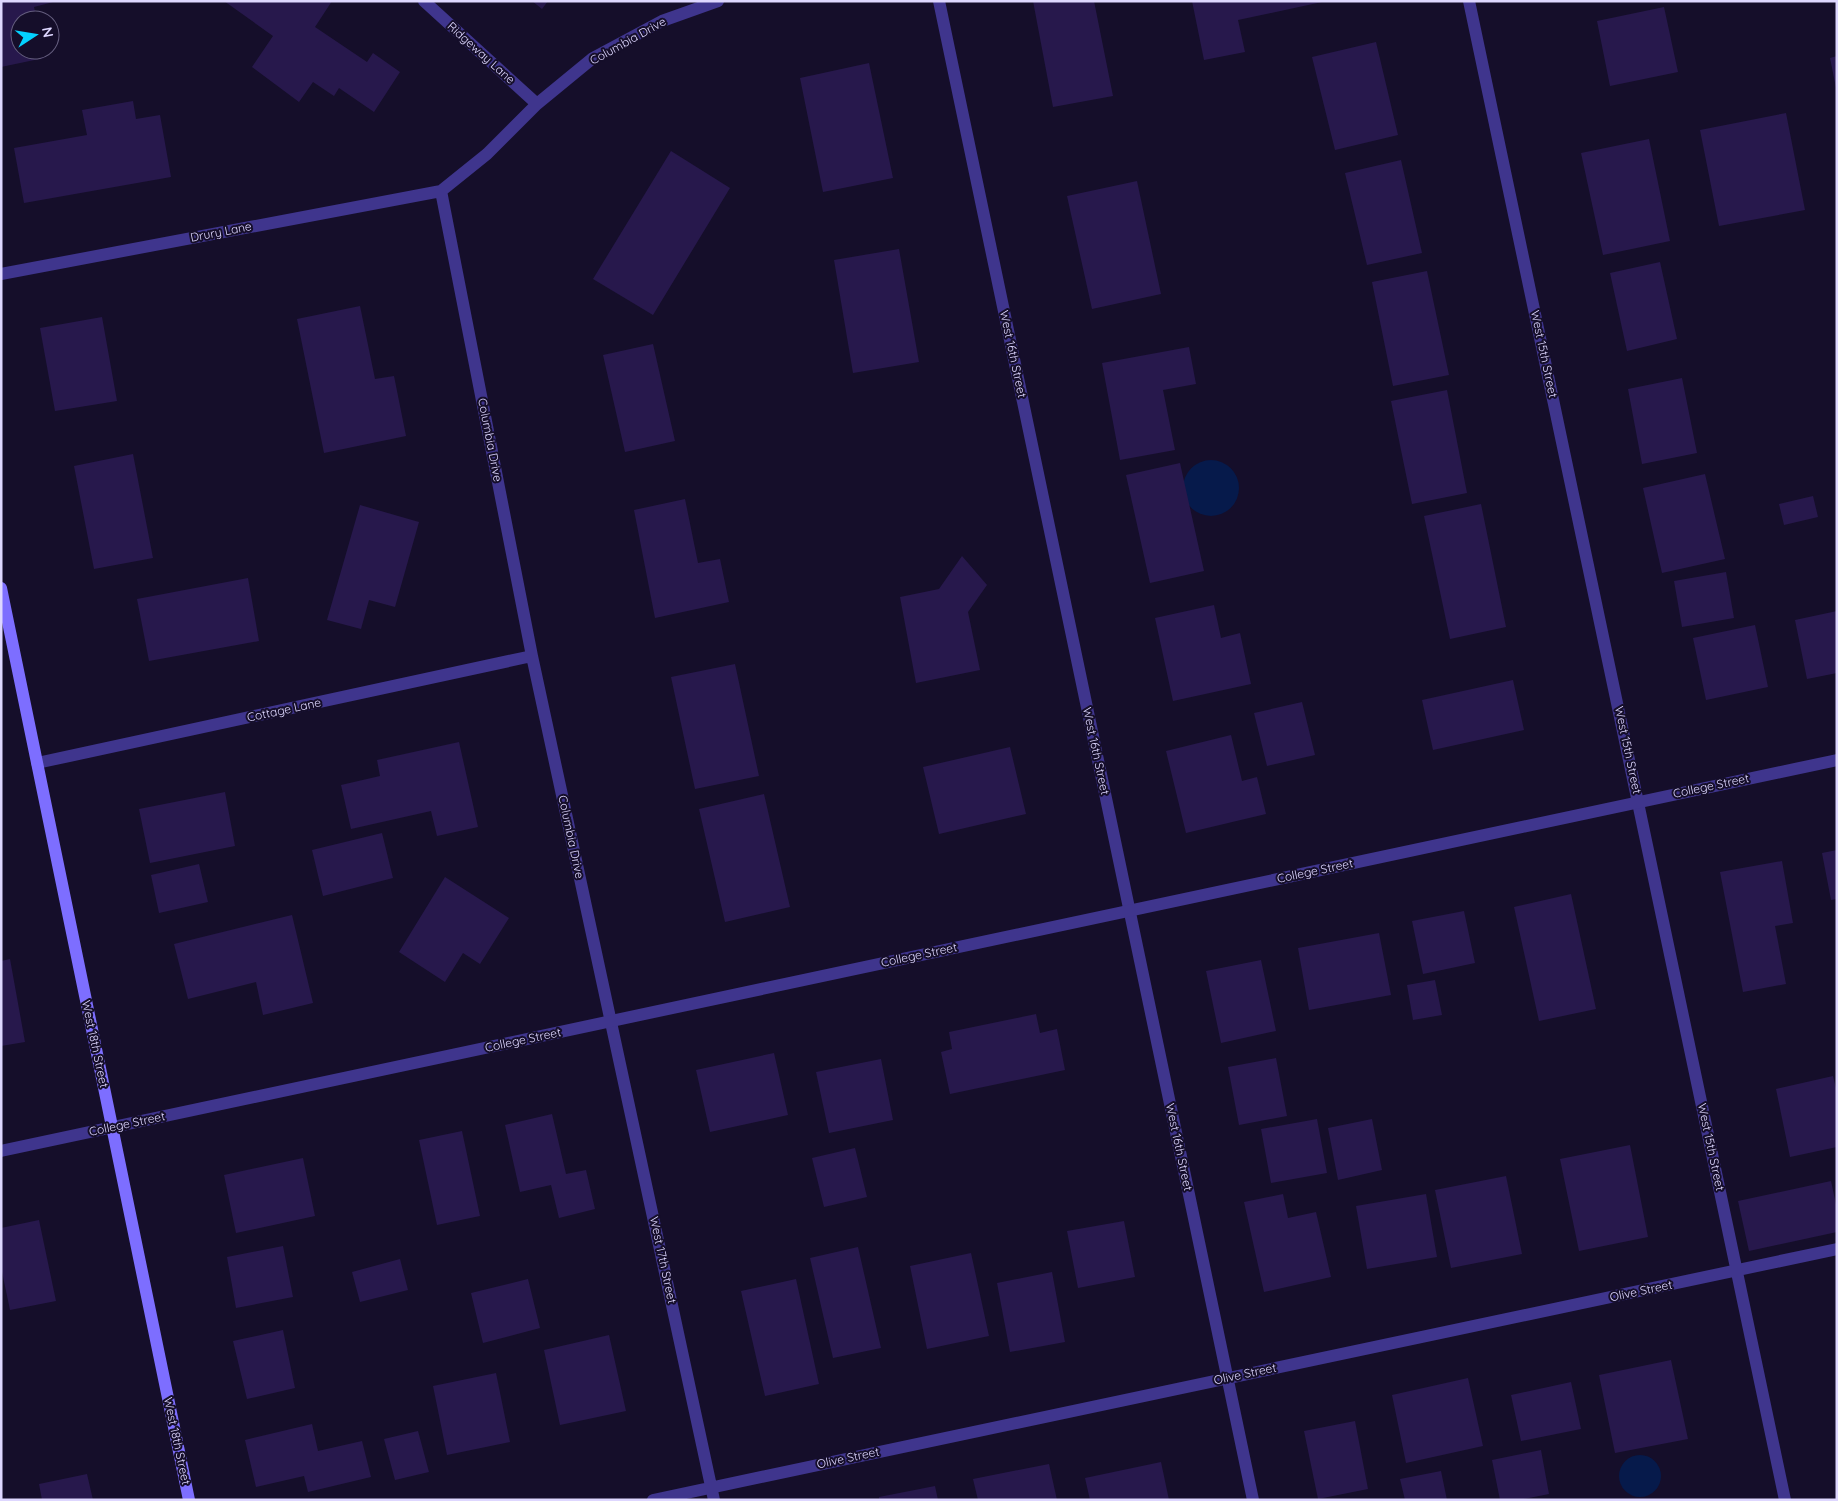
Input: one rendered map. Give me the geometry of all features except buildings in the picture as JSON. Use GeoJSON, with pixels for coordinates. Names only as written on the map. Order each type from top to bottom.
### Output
{"type":"FeatureCollection","features":[{"type":"Feature","properties":{"kind":"main road","name":"West 18th Street"},"geometry":{"type":"LineString","coordinates":[[1,588],[189,1500]]}},
{"type":"Feature","properties":{"kind":"street","name":"Ridgeway Lane"},"geometry":{"type":"LineString","coordinates":[[424,1],[537,104]]}},
{"type":"Feature","properties":{"kind":"street","name":"Columbia Drive"},"geometry":{"type":"LineString","coordinates":[[612,1021],[532,656],[441,191],[488,154],[537,104],[593,58],[662,20],[718,1]]}},
{"type":"Feature","properties":{"kind":"street","name":"West 16th Street"},"geometry":{"type":"LineString","coordinates":[[939,1],[1253,1500]]}},
{"type":"Feature","properties":{"kind":"street","name":"West 15th Street"},"geometry":{"type":"LineString","coordinates":[[1469,1],[1785,1500]]}},
{"type":"Feature","properties":{"kind":"street","name":"Drury Lane"},"geometry":{"type":"LineString","coordinates":[[1,274],[441,191]]}},
{"type":"Feature","properties":{"kind":"street","name":"Cottage Lane"},"geometry":{"type":"LineString","coordinates":[[37,763],[532,656]]}},
{"type":"Feature","properties":{"kind":"street","name":"College Street"},"geometry":{"type":"LineString","coordinates":[[1,1151],[1837,760]]}},
{"type":"Feature","properties":{"kind":"street","name":"West 17th Street"},"geometry":{"type":"LineString","coordinates":[[612,1021],[712,1494]]}},
{"type":"Feature","properties":{"kind":"street","name":"Olive Street"},"geometry":{"type":"LineString","coordinates":[[653,1500],[712,1494],[1227,1378],[1837,1249]]}},
{"type":"Feature","properties":{"kind":"water"},"geometry":{"type":"Polygon","coordinates":[[[1211,460],[1222,462],[1231,468],[1237,477],[1239,488],[1237,499],[1231,508],[1222,514],[1211,516],[1200,514],[1191,508],[1185,499],[1183,488],[1185,477],[1191,468],[1200,462],[1211,460]]]}},
{"type":"Feature","properties":{"kind":"water"},"geometry":{"type":"Polygon","coordinates":[[[1644,1455],[1652,1458],[1658,1464],[1661,1476],[1658,1488],[1652,1494],[1636,1497],[1628,1494],[1622,1488],[1619,1472],[1622,1464],[1628,1458],[1644,1455]]]}}]}
